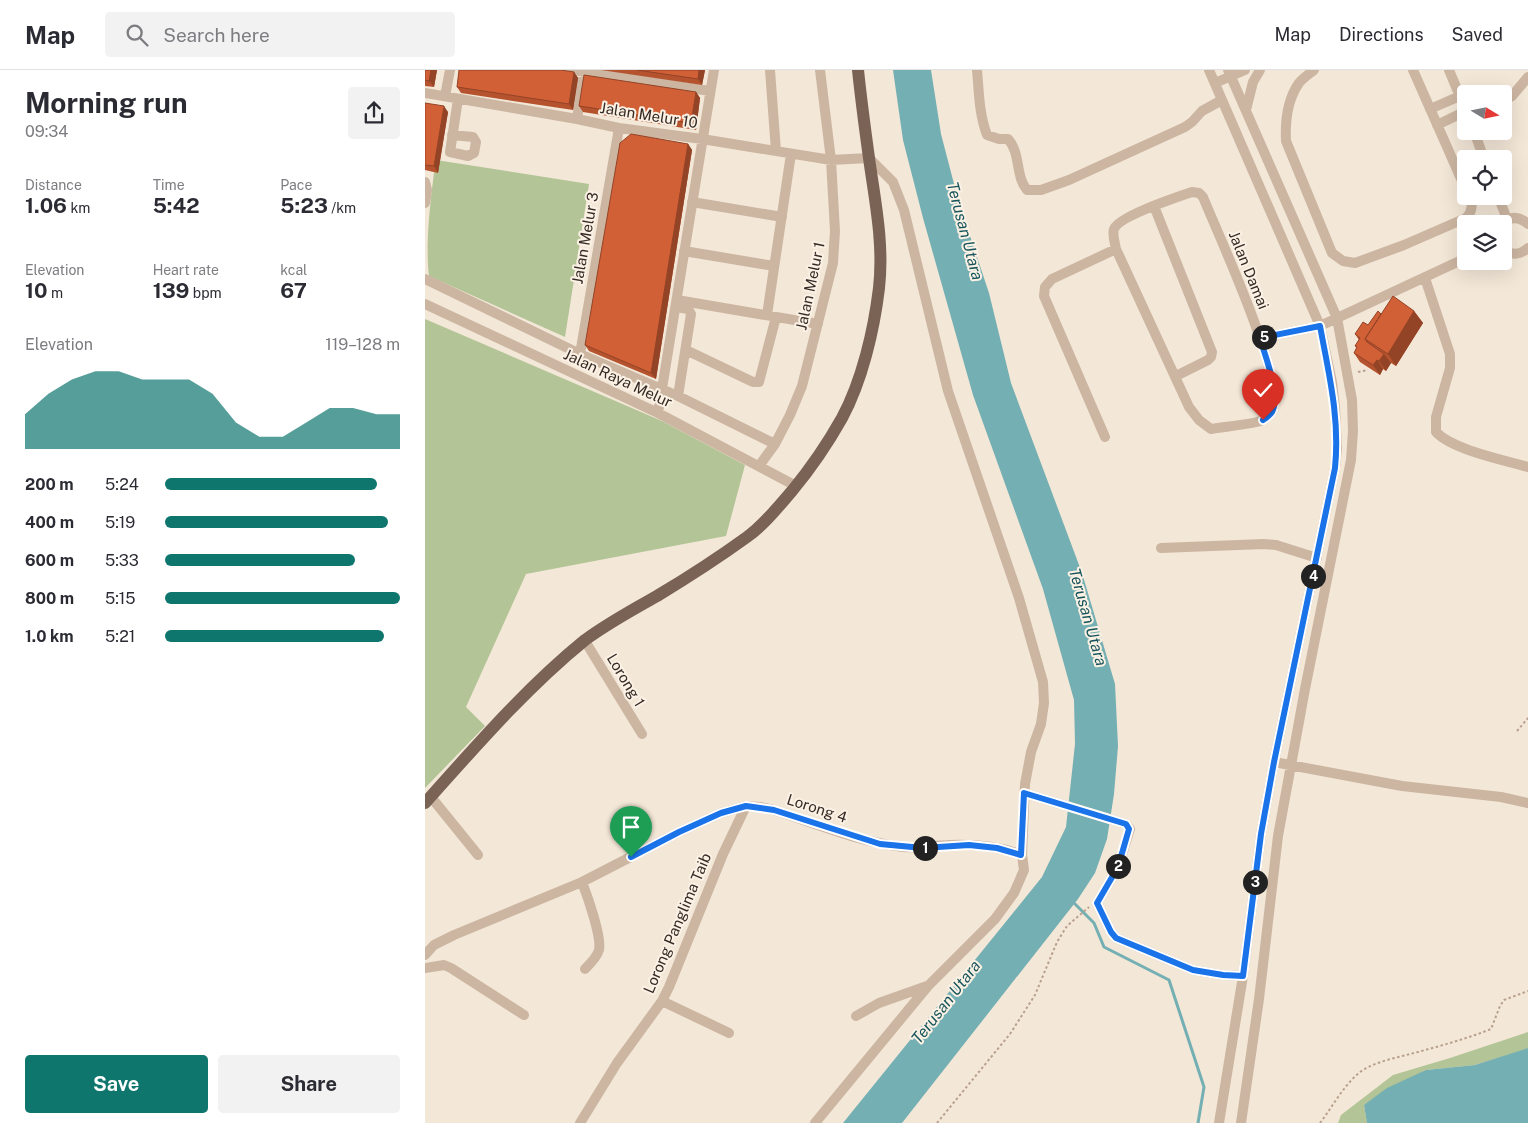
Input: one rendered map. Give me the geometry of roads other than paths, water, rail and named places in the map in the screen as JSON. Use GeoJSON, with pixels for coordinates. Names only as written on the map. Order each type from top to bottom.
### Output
{"type":"FeatureCollection","features":[{"type":"Feature","properties":{"kind":"main road"},"geometry":{"type":"LineString","coordinates":[[428,800],[539,681],[585,641],[611,622],[674,586],[749,536],[774,513],[821,452],[843,416],[860,376],[873,325],[879,288],[881,249],[858,70]]}},
{"type":"Feature","properties":{"kind":"street"},"geometry":{"type":"LineString","coordinates":[[445,96],[450,70]]}},
{"type":"Feature","properties":{"kind":"street"},"geometry":{"type":"LineString","coordinates":[[572,70],[710,91]]}},
{"type":"Feature","properties":{"kind":"street"},"geometry":{"type":"LineString","coordinates":[[658,413],[714,70]]}},
{"type":"Feature","properties":{"kind":"street"},"geometry":{"type":"LineString","coordinates":[[770,70],[777,151]]}},
{"type":"Feature","properties":{"kind":"street","name":"Jalan Melur 1"},"geometry":{"type":"LineString","coordinates":[[759,466],[775,444],[802,386],[833,263],[835,231],[831,160],[820,70]]}},
{"type":"Feature","properties":{"kind":"street"},"geometry":{"type":"LineString","coordinates":[[977,70],[983,123],[987,135],[999,139],[1008,139],[1013,144],[1022,184],[1027,190],[1041,190],[1069,180],[1185,127],[1201,111],[1222,100]]}},
{"type":"Feature","properties":{"kind":"street"},"geometry":{"type":"LineString","coordinates":[[1209,70],[1320,326],[1332,382],[1337,448],[1335,468],[1274,762],[1261,834],[1243,976],[1219,1123]]}},
{"type":"Feature","properties":{"kind":"street"},"geometry":{"type":"LineString","coordinates":[[1215,83],[1229,73],[1245,70]]}},
{"type":"Feature","properties":{"kind":"street"},"geometry":{"type":"LineString","coordinates":[[1246,110],[1253,82],[1260,70]]}},
{"type":"Feature","properties":{"kind":"street"},"geometry":{"type":"LineString","coordinates":[[1314,70],[1299,82],[1289,103],[1285,126],[1286,141],[1332,253],[1343,261],[1355,263],[1404,245],[1466,218],[1469,215],[1472,205]]}},
{"type":"Feature","properties":{"kind":"street"},"geometry":{"type":"LineString","coordinates":[[1413,70],[1457,170]]}},
{"type":"Feature","properties":{"kind":"street"},"geometry":{"type":"LineString","coordinates":[[1449,70],[1457,89]]}},
{"type":"Feature","properties":{"kind":"street"},"geometry":{"type":"LineString","coordinates":[[577,119],[583,71]]}},
{"type":"Feature","properties":{"kind":"street"},"geometry":{"type":"LineString","coordinates":[[1229,73],[1337,318],[1352,400],[1353,431],[1351,460],[1278,836],[1259,999],[1241,1123]]}},
{"type":"Feature","properties":{"kind":"street"},"geometry":{"type":"LineString","coordinates":[[1513,95],[1528,77]]}},
{"type":"Feature","properties":{"kind":"street","name":"Jalan Melur 10"},"geometry":{"type":"LineString","coordinates":[[425,93],[619,128],[702,138],[831,160],[869,158]]}},
{"type":"Feature","properties":{"kind":"street"},"geometry":{"type":"LineString","coordinates":[[1430,109],[1457,97]]}},
{"type":"Feature","properties":{"kind":"street"},"geometry":{"type":"LineString","coordinates":[[453,135],[458,99]]}},
{"type":"Feature","properties":{"kind":"street"},"geometry":{"type":"LineString","coordinates":[[1437,125],[1457,115]]}},
{"type":"Feature","properties":{"kind":"street","name":"Jalan Melur 3"},"geometry":{"type":"LineString","coordinates":[[581,354],[619,128]]}},
{"type":"Feature","properties":{"kind":"street"},"geometry":{"type":"LineString","coordinates":[[685,350],[753,382],[759,382],[771,316],[774,266],[791,154]]}},
{"type":"Feature","properties":{"kind":"street"},"geometry":{"type":"LineString","coordinates":[[815,1123],[928,986],[995,919],[1014,893],[1024,870],[1021,855],[1031,752],[1041,724],[1044,703],[1043,682],[1019,598],[948,391],[903,210],[893,182],[869,158]]}},
{"type":"Feature","properties":{"kind":"street"},"geometry":{"type":"LineString","coordinates":[[425,182],[427,190],[425,203]]}},
{"type":"Feature","properties":{"kind":"street","name":"Jalan Damai"},"geometry":{"type":"LineString","coordinates":[[1192,192],[1199,193],[1203,197],[1260,338],[1274,388],[1275,401],[1271,413],[1263,420],[1211,429],[1199,420],[1189,407],[1117,249],[1113,236],[1118,224],[1153,206],[1192,192]]}},
{"type":"Feature","properties":{"kind":"street"},"geometry":{"type":"LineString","coordinates":[[692,202],[782,217]]}},
{"type":"Feature","properties":{"kind":"street"},"geometry":{"type":"LineString","coordinates":[[1153,206],[1212,352],[1208,360],[1176,376]]}},
{"type":"Feature","properties":{"kind":"street"},"geometry":{"type":"LineString","coordinates":[[1512,220],[1518,218],[1528,224]]}},
{"type":"Feature","properties":{"kind":"street"},"geometry":{"type":"LineString","coordinates":[[1105,437],[1044,296],[1045,286],[1051,279],[1117,249]]}},
{"type":"Feature","properties":{"kind":"street"},"geometry":{"type":"LineString","coordinates":[[684,251],[774,266]]}},
{"type":"Feature","properties":{"kind":"street"},"geometry":{"type":"LineString","coordinates":[[1512,254],[1526,253]]}},
{"type":"Feature","properties":{"kind":"street"},"geometry":{"type":"LineString","coordinates":[[1260,338],[1320,326],[1457,262]]}},
{"type":"Feature","properties":{"kind":"street"},"geometry":{"type":"LineString","coordinates":[[1425,278],[1450,354],[1450,368],[1435,417],[1436,432],[1443,439],[1468,449],[1528,467]]}},
{"type":"Feature","properties":{"kind":"street"},"geometry":{"type":"LineString","coordinates":[[425,279],[581,354],[678,396],[775,444]]}},
{"type":"Feature","properties":{"kind":"street","name":"Jalan Raya Melur"},"geometry":{"type":"LineString","coordinates":[[425,304],[658,413],[796,486]]}},
{"type":"Feature","properties":{"kind":"street"},"geometry":{"type":"LineString","coordinates":[[676,304],[818,324]]}},
{"type":"Feature","properties":{"kind":"street"},"geometry":{"type":"LineString","coordinates":[[676,304],[691,311],[678,396]]}},
{"type":"Feature","properties":{"kind":"street"},"geometry":{"type":"LineString","coordinates":[[1161,548],[1264,544],[1276,545],[1317,558]]}},
{"type":"Feature","properties":{"kind":"street","name":"Lorong 1"},"geometry":{"type":"LineString","coordinates":[[585,641],[642,734]]}},
{"type":"Feature","properties":{"kind":"street"},"geometry":{"type":"LineString","coordinates":[[1274,762],[1402,786],[1501,797],[1528,803]]}},
{"type":"Feature","properties":{"kind":"street"},"geometry":{"type":"LineString","coordinates":[[1027,794],[1126,824],[1129,829],[1125,849],[1118,867],[1097,903],[1111,932],[1116,938],[1193,970],[1243,976]]}},
{"type":"Feature","properties":{"kind":"street"},"geometry":{"type":"LineString","coordinates":[[428,800],[478,855]]}},
{"type":"Feature","properties":{"kind":"street","name":"Lorong 4"},"geometry":{"type":"LineString","coordinates":[[425,955],[434,945],[454,935],[582,882],[679,832],[721,813],[746,806],[774,810],[880,844],[923,848],[969,845],[997,848],[1021,855]]}},
{"type":"Feature","properties":{"kind":"street","name":"Lorong Panglima Taib"},"geometry":{"type":"LineString","coordinates":[[580,1123],[617,1063],[662,1001],[723,854],[746,806]]}},
{"type":"Feature","properties":{"kind":"street"},"geometry":{"type":"LineString","coordinates":[[582,882],[591,903],[600,943],[599,952],[585,969]]}},
{"type":"Feature","properties":{"kind":"street"},"geometry":{"type":"LineString","coordinates":[[425,968],[443,965],[451,968],[524,1015]]}},
{"type":"Feature","properties":{"kind":"street"},"geometry":{"type":"LineString","coordinates":[[856,1016],[879,1003],[928,986]]}},
{"type":"Feature","properties":{"kind":"street"},"geometry":{"type":"LineString","coordinates":[[662,1001],[729,1033]]}},
{"type":"Feature","properties":{"kind":"water","name":"Terusan Utara"},"geometry":{"type":"Polygon","coordinates":[[[893,70],[931,70],[941,134],[959,203],[989,293],[1011,383],[1082,573],[1115,684],[1118,746],[1114,794],[1107,839],[1095,873],[1078,899],[902,1123],[843,1123],[1042,877],[1066,827],[1075,744],[1074,700],[1043,589],[973,395],[903,140],[893,70]]]}},
{"type":"Feature","properties":{"kind":"water"},"geometry":{"type":"Polygon","coordinates":[[[1528,1048],[1528,1123],[1367,1123],[1364,1105],[1387,1088],[1426,1070],[1475,1065],[1528,1048]]]}},
{"type":"Feature","properties":{"kind":"waterway"},"geometry":{"type":"LineString","coordinates":[[1073,902],[1094,923],[1104,947],[1169,980],[1204,1087],[1198,1123]]}}]}
